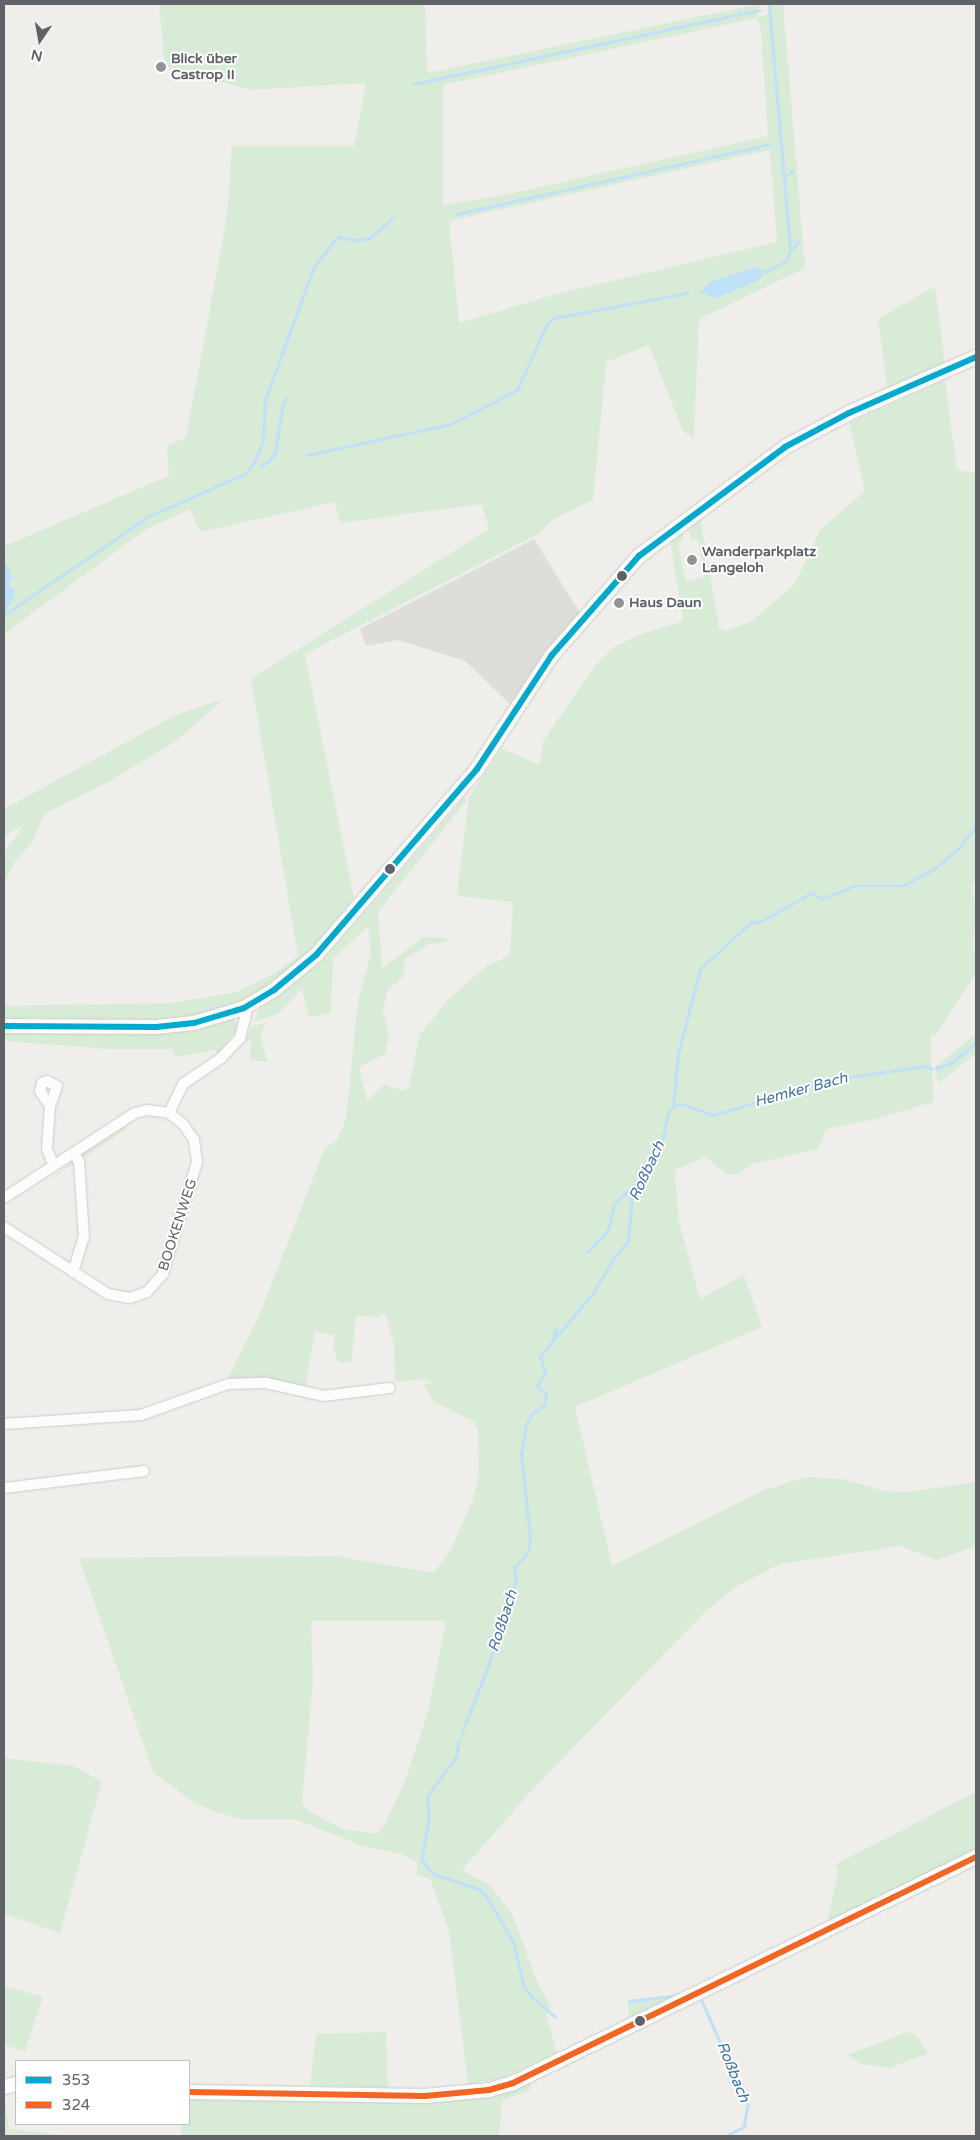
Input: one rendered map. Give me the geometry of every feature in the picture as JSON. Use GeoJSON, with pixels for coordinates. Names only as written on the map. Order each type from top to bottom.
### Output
{"type":"FeatureCollection","features":[{"type":"Feature","properties":{"kind":"main road"},"geometry":{"type":"LineString","coordinates":[[4,1026],[170,1026],[210,1020],[244,1008],[301,969],[358,908],[477,769],[552,654],[639,556],[785,447],[848,413],[976,357]]}},
{"type":"Feature","properties":{"kind":"main road"},"geometry":{"type":"LineString","coordinates":[[190,2092],[425,2096],[489,2090],[545,2070],[976,1856]]}},
{"type":"Feature","properties":{"kind":"street"},"geometry":{"type":"LineString","coordinates":[[4,1198],[135,1113],[157,1110],[168,1113],[183,1084],[221,1058],[240,1038],[244,1026],[244,1008]]}},
{"type":"Feature","properties":{"kind":"street"},"geometry":{"type":"LineString","coordinates":[[50,1106],[47,1149],[54,1166]]}},
{"type":"Feature","properties":{"kind":"street","name":"BOOKENWEG"},"geometry":{"type":"LineString","coordinates":[[4,1227],[108,1294],[123,1298],[147,1292],[163,1274],[197,1162],[191,1133],[168,1113]]}},
{"type":"Feature","properties":{"kind":"street"},"geometry":{"type":"LineString","coordinates":[[73,1272],[84,1237],[79,1162],[74,1153]]}},
{"type":"Feature","properties":{"kind":"street"},"geometry":{"type":"LineString","coordinates":[[4,1424],[141,1415],[228,1384],[266,1383],[324,1396],[390,1388]]}},
{"type":"Feature","properties":{"kind":"street"},"geometry":{"type":"LineString","coordinates":[[4,1488],[144,1471]]}},
{"type":"Feature","properties":{"kind":"shaded area"},"geometry":{"type":"Polygon","coordinates":[[[534,539],[582,616],[517,711],[465,661],[398,640],[366,646],[360,629],[534,539]]]}},
{"type":"Feature","properties":{"kind":"green space"},"geometry":{"type":"Polygon","coordinates":[[[159,4],[425,4],[427,73],[759,4],[757,17],[768,15],[767,4],[783,4],[805,268],[699,319],[694,439],[683,431],[649,345],[606,362],[593,500],[553,519],[540,533],[305,654],[354,898],[307,955],[287,974],[239,1004],[181,1020],[130,1021],[38,1017],[4,1021],[4,1006],[171,1003],[237,992],[275,973],[298,956],[251,679],[489,529],[482,504],[340,523],[335,502],[200,532],[190,509],[145,530],[4,634],[4,546],[169,476],[167,445],[186,438],[227,216],[232,146],[354,146],[366,83],[250,90],[165,66],[159,4]],[[757,18],[443,85],[443,205],[509,194],[768,136],[761,30],[757,18]],[[770,150],[449,221],[459,323],[557,294],[777,242],[770,150]]]}},
{"type":"Feature","properties":{"kind":"green space"},"geometry":{"type":"Polygon","coordinates":[[[935,286],[945,365],[888,391],[878,319],[935,286]]]}},
{"type":"Feature","properties":{"kind":"green space"},"geometry":{"type":"Polygon","coordinates":[[[945,380],[957,470],[976,473],[976,878],[972,887],[976,910],[973,951],[976,950],[976,973],[935,1036],[932,1034],[931,1036],[933,1102],[876,1119],[826,1129],[818,1149],[752,1164],[738,1175],[727,1174],[705,1157],[675,1170],[678,1219],[700,1299],[744,1275],[762,1327],[575,1407],[612,1566],[762,1491],[806,1477],[843,1479],[884,1491],[908,1492],[976,1482],[976,1546],[937,1560],[900,1546],[780,1564],[737,1586],[706,1611],[532,1790],[462,1870],[490,1885],[513,1916],[536,1979],[551,2007],[546,2015],[557,2053],[502,2078],[468,2084],[449,1930],[430,1879],[417,1875],[417,1862],[402,1854],[363,1846],[295,1819],[241,1819],[210,1810],[189,1799],[153,1772],[79,1558],[336,1556],[434,1573],[453,1545],[472,1502],[479,1475],[478,1429],[473,1421],[434,1402],[424,1384],[435,1383],[423,1379],[395,1382],[394,1346],[386,1314],[379,1314],[379,1317],[356,1316],[351,1363],[338,1362],[333,1346],[335,1335],[315,1331],[305,1389],[285,1383],[228,1378],[258,1318],[325,1148],[337,1140],[346,1119],[358,1000],[371,954],[368,926],[333,959],[331,1013],[309,1017],[302,989],[279,1013],[254,1022],[259,1010],[321,962],[465,797],[466,801],[378,912],[382,968],[424,937],[452,939],[442,943],[429,944],[405,959],[403,977],[387,991],[383,1012],[389,1034],[385,1054],[359,1067],[367,1101],[384,1084],[404,1091],[409,1087],[420,1034],[448,1000],[485,967],[510,955],[513,902],[457,896],[469,797],[502,749],[540,765],[543,741],[595,666],[614,647],[636,636],[683,621],[670,540],[683,534],[683,541],[678,543],[686,582],[705,577],[698,539],[691,540],[689,526],[700,518],[719,628],[727,631],[752,621],[794,585],[821,529],[865,491],[849,423],[945,380]],[[311,1621],[313,1680],[302,1803],[309,1811],[343,1829],[377,1834],[386,1822],[406,1779],[428,1711],[446,1621],[311,1621]]]}},
{"type":"Feature","properties":{"kind":"green space"},"geometry":{"type":"Polygon","coordinates":[[[225,698],[176,741],[108,782],[44,814],[32,842],[14,863],[4,884],[4,853],[24,825],[4,836],[4,809],[176,715],[225,698]]]}},
{"type":"Feature","properties":{"kind":"green space"},"geometry":{"type":"Polygon","coordinates":[[[232,1018],[238,1023],[237,1029],[218,1055],[216,1050],[175,1057],[173,1049],[111,1049],[4,1041],[4,1031],[232,1018]]]}},
{"type":"Feature","properties":{"kind":"green space"},"geometry":{"type":"Polygon","coordinates":[[[266,1023],[260,1036],[268,1062],[250,1060],[251,1038],[244,1044],[252,1026],[266,1023]]]}},
{"type":"Feature","properties":{"kind":"green space"},"geometry":{"type":"Polygon","coordinates":[[[976,1034],[976,1054],[938,1083],[935,1067],[976,1034]]]}},
{"type":"Feature","properties":{"kind":"green space"},"geometry":{"type":"Polygon","coordinates":[[[124,1127],[126,1129],[82,1159],[81,1153],[124,1127]]]}},
{"type":"Feature","properties":{"kind":"green space"},"geometry":{"type":"Polygon","coordinates":[[[70,1160],[75,1163],[48,1181],[66,1167],[70,1160]]]}},
{"type":"Feature","properties":{"kind":"green space"},"geometry":{"type":"Polygon","coordinates":[[[4,1758],[73,1766],[102,1781],[60,1933],[4,1914],[4,1758]]]}},
{"type":"Feature","properties":{"kind":"green space"},"geometry":{"type":"Polygon","coordinates":[[[976,1792],[976,1849],[827,1923],[838,1873],[836,1864],[976,1792]]]}},
{"type":"Feature","properties":{"kind":"green space"},"geometry":{"type":"Polygon","coordinates":[[[4,1986],[43,1997],[25,2051],[4,2045],[4,1986]]]}},
{"type":"Feature","properties":{"kind":"green space"},"geometry":{"type":"Polygon","coordinates":[[[675,1994],[677,1998],[629,2021],[628,2001],[675,1994]]]}},
{"type":"Feature","properties":{"kind":"green space"},"geometry":{"type":"Polygon","coordinates":[[[386,2032],[388,2088],[310,2085],[316,2034],[386,2032]]]}},
{"type":"Feature","properties":{"kind":"green space"},"geometry":{"type":"Polygon","coordinates":[[[908,2032],[915,2034],[928,2053],[890,2068],[860,2064],[847,2055],[908,2032]]]}},
{"type":"Feature","properties":{"kind":"green space"},"geometry":{"type":"Polygon","coordinates":[[[530,2083],[531,2089],[502,2101],[499,2136],[181,2136],[181,2125],[190,2125],[190,2100],[422,2101],[500,2094],[530,2083]]]}},
{"type":"Feature","properties":{"kind":"green space"},"geometry":{"type":"Polygon","coordinates":[[[4,2097],[9,2129],[73,2136],[4,2136],[4,2097]]]}},
{"type":"Feature","properties":{"kind":"water"},"geometry":{"type":"Polygon","coordinates":[[[755,268],[767,271],[757,281],[716,298],[700,292],[712,281],[755,268]]]}},
{"type":"Feature","properties":{"kind":"water"},"geometry":{"type":"Polygon","coordinates":[[[4,564],[8,566],[12,578],[8,585],[14,588],[15,597],[4,613],[4,564]]]}},
{"type":"Feature","properties":{"kind":"waterway"},"geometry":{"type":"LineString","coordinates":[[765,272],[786,261],[790,250],[769,4]]}},
{"type":"Feature","properties":{"kind":"waterway"},"geometry":{"type":"LineString","coordinates":[[414,84],[759,10]]}},
{"type":"Feature","properties":{"kind":"waterway"},"geometry":{"type":"LineString","coordinates":[[457,214],[770,144]]}},
{"type":"Feature","properties":{"kind":"waterway"},"geometry":{"type":"LineString","coordinates":[[784,178],[792,171]]}},
{"type":"Feature","properties":{"kind":"waterway"},"geometry":{"type":"LineString","coordinates":[[4,615],[149,516],[245,474],[254,463],[263,442],[265,400],[314,267],[339,237],[354,240],[370,238],[393,218]]}},
{"type":"Feature","properties":{"kind":"waterway"},"geometry":{"type":"LineString","coordinates":[[791,250],[798,242]]}},
{"type":"Feature","properties":{"kind":"waterway"},"geometry":{"type":"LineString","coordinates":[[307,455],[451,424],[517,390],[546,326],[554,318],[687,293]]}},
{"type":"Feature","properties":{"kind":"waterway"},"geometry":{"type":"LineString","coordinates":[[260,466],[268,462],[275,453],[283,403],[287,398]]}},
{"type":"Feature","properties":{"kind":"waterway","name":"Roßbach"},"geometry":{"type":"LineString","coordinates":[[461,1735],[489,1664],[516,1580],[514,1568],[528,1552],[530,1538],[521,1454],[526,1425],[531,1415],[545,1404],[546,1393],[539,1390],[537,1385],[545,1374],[540,1356],[593,1293],[615,1256],[628,1241],[632,1196],[645,1171],[651,1167],[663,1137],[668,1113],[673,1107],[678,1054],[700,969],[750,923],[761,921],[812,893],[822,899],[855,886],[902,886],[934,869],[959,848],[976,826]]}},
{"type":"Feature","properties":{"kind":"waterway","name":"Hemker Bach"},"geometry":{"type":"LineString","coordinates":[[936,1068],[951,1063],[976,1043]]}},
{"type":"Feature","properties":{"kind":"waterway","name":"Hemker Bach"},"geometry":{"type":"LineString","coordinates":[[673,1105],[685,1105],[714,1115],[827,1080],[927,1066],[932,1069]]}},
{"type":"Feature","properties":{"kind":"waterway"},"geometry":{"type":"LineString","coordinates":[[588,1252],[608,1230],[614,1204],[639,1181]]}},
{"type":"Feature","properties":{"kind":"waterway","name":"Roßbach"},"geometry":{"type":"LineString","coordinates":[[553,1339],[556,1328]]}},
{"type":"Feature","properties":{"kind":"waterway","name":"Roßbach"},"geometry":{"type":"LineString","coordinates":[[459,1741],[457,1756],[428,1796],[429,1819],[422,1860],[434,1874],[479,1889],[486,1895],[514,1943],[524,1986],[532,1997],[555,2016]]}},
{"type":"Feature","properties":{"kind":"waterway","name":"Roßbach"},"geometry":{"type":"LineString","coordinates":[[629,2001],[673,1996]]}},
{"type":"Feature","properties":{"kind":"waterway","name":"Roßbach"},"geometry":{"type":"LineString","coordinates":[[702,2001],[748,2105],[744,2127],[727,2136]]}},
{"type":"Feature","properties":{"kind":"transit line","name":"353"},"geometry":{"type":"LineString","coordinates":[[4,1026],[156,1027],[194,1023],[244,1008],[274,990],[316,955],[477,769],[552,655],[639,556],[785,447],[849,413],[976,357]]}},
{"type":"Feature","properties":{"kind":"transit line","name":"324"},"geometry":{"type":"LineString","coordinates":[[190,2092],[425,2096],[489,2090],[513,2083],[976,1857]]}},
{"type":"Feature","properties":{"kind":"place","name":"Blick über Castrop II"},"geometry":{"type":"Point","coordinates":[161,67]}},
{"type":"Feature","properties":{"kind":"place","name":"Wanderparkplatz Langeloh"},"geometry":{"type":"Point","coordinates":[692,560]}},
{"type":"Feature","properties":{"kind":"place","name":"Haus Daun"},"geometry":{"type":"Point","coordinates":[619,603]}}]}
